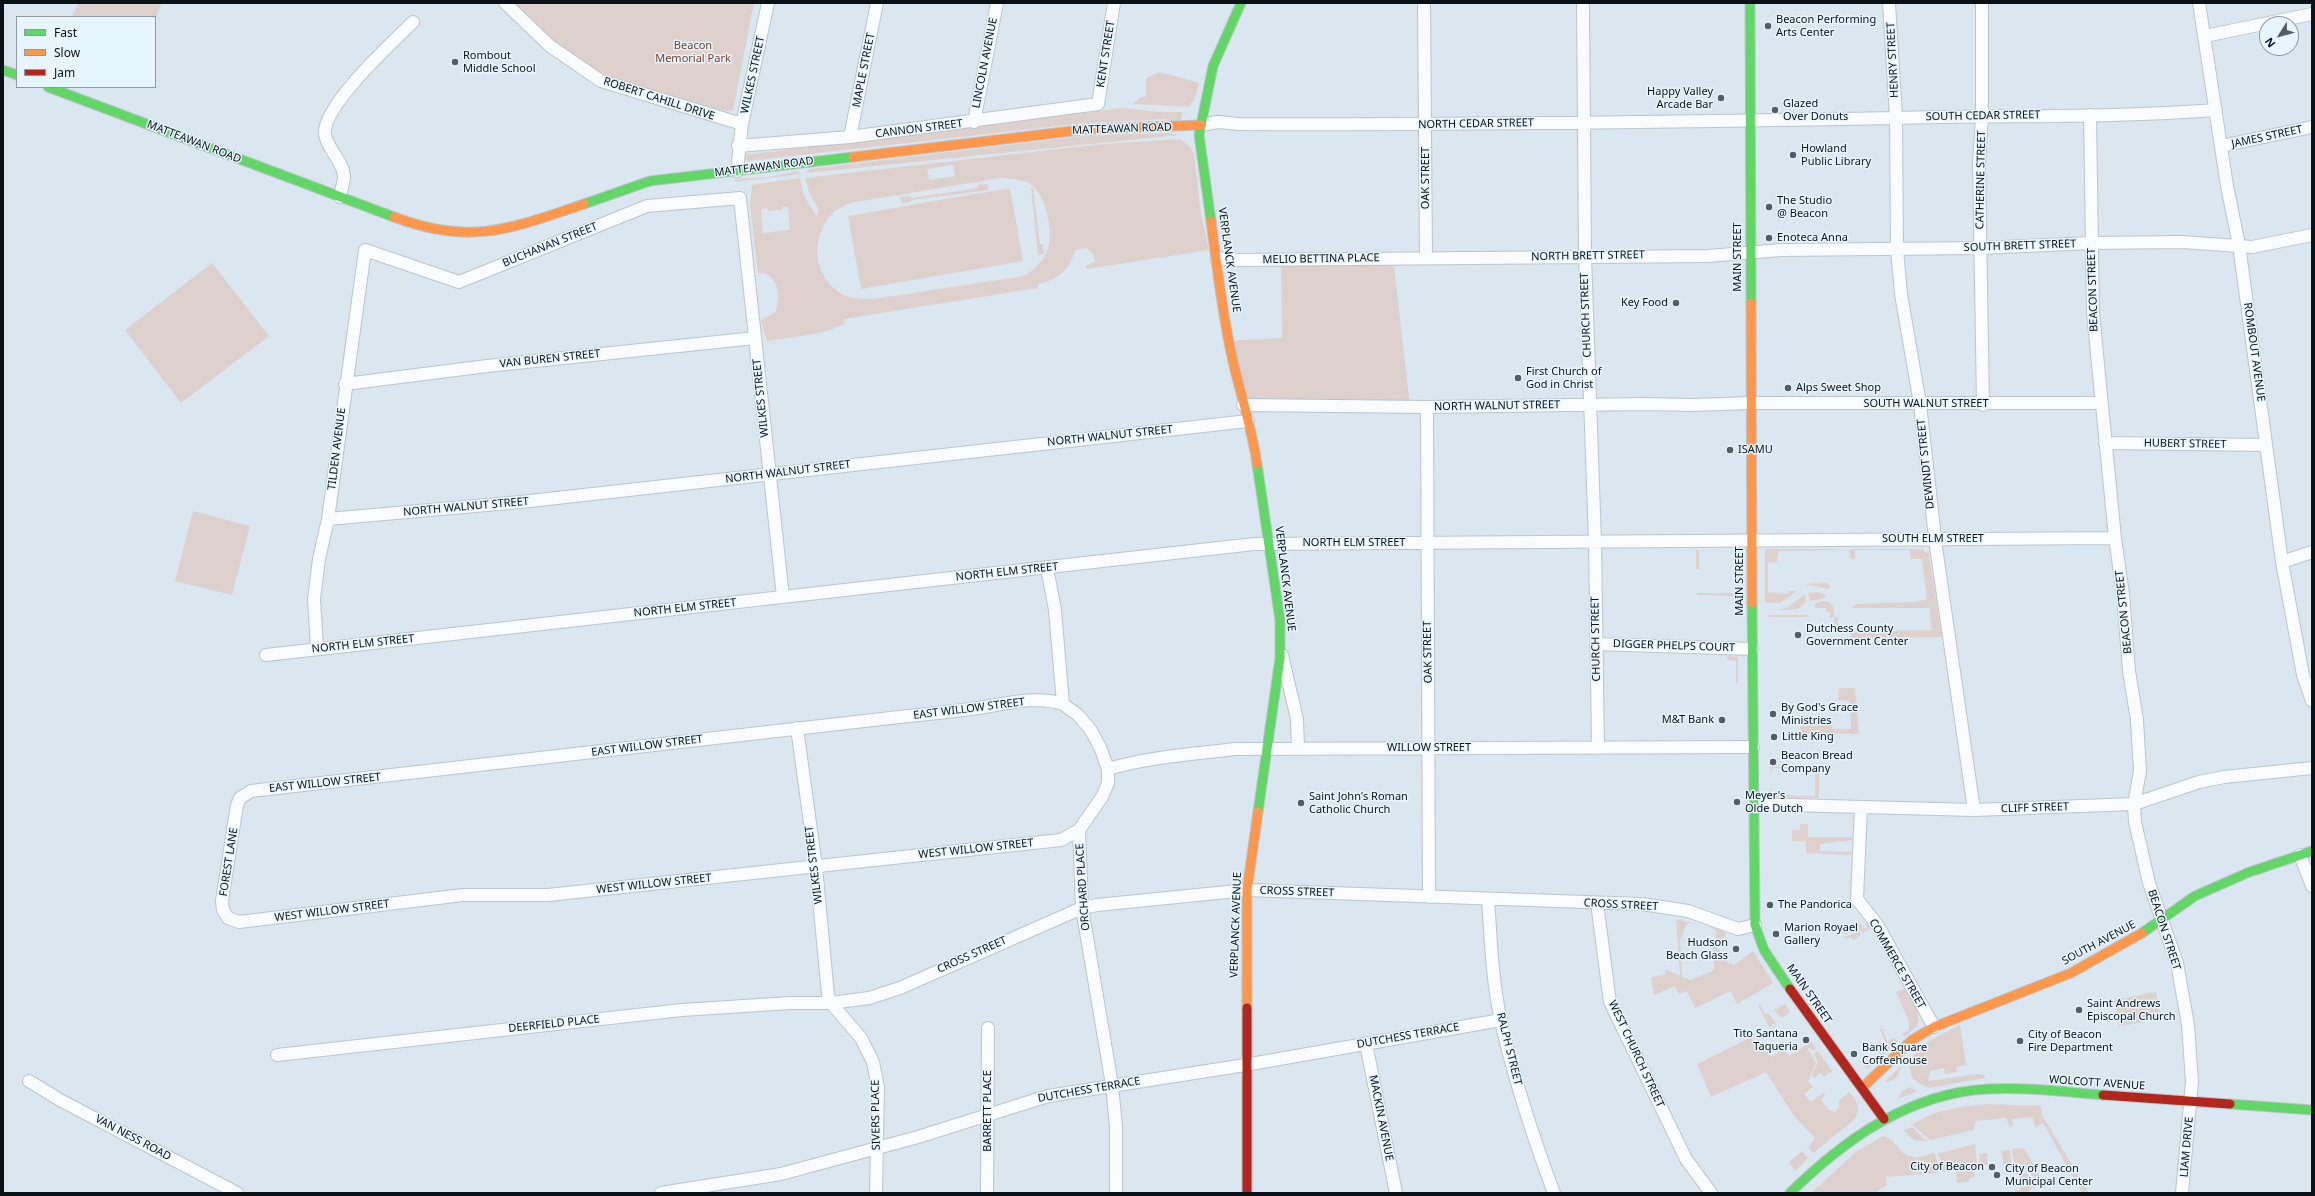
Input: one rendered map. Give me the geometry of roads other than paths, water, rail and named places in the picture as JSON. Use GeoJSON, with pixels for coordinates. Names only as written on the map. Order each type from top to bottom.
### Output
{"type":"FeatureCollection","features":[{"type":"Feature","properties":{"kind":"street","name":"ROBERT CAHILL DRIVE"},"geometry":{"type":"LineString","coordinates":[[505,3],[550,46],[601,81],[742,124]]}},
{"type":"Feature","properties":{"kind":"street","name":"WILKES STREET"},"geometry":{"type":"LineString","coordinates":[[737,171],[738,146],[742,124],[768,3]]}},
{"type":"Feature","properties":{"kind":"street","name":"MAPLE STREET"},"geometry":{"type":"LineString","coordinates":[[850,137],[877,3]]}},
{"type":"Feature","properties":{"kind":"street","name":"LINCOLN AVENUE"},"geometry":{"type":"LineString","coordinates":[[974,122],[997,3]]}},
{"type":"Feature","properties":{"kind":"street","name":"KENT STREET"},"geometry":{"type":"LineString","coordinates":[[1098,104],[1114,3]]}},
{"type":"Feature","properties":{"kind":"street","name":"VERPLANCK AVENUE"},"geometry":{"type":"LineString","coordinates":[[1241,3],[1214,66],[1199,135],[1232,357],[1243,405],[1254,441],[1280,620],[1280,648],[1246,890],[1245,1065],[1247,1193]]}},
{"type":"Feature","properties":{"kind":"street","name":"OAK STREET"},"geometry":{"type":"LineString","coordinates":[[1424,3],[1426,257]]}},
{"type":"Feature","properties":{"kind":"street","name":"CHURCH STREET"},"geometry":{"type":"LineString","coordinates":[[1583,3],[1585,256],[1589,406],[1595,542],[1598,748]]}},
{"type":"Feature","properties":{"kind":"street","name":"MAIN STREET"},"geometry":{"type":"LineString","coordinates":[[1750,3],[1752,649],[1755,925],[1764,950],[1785,982],[1884,1119]]}},
{"type":"Feature","properties":{"kind":"street","name":"HENRY STREET"},"geometry":{"type":"LineString","coordinates":[[1889,3],[1896,118]]}},
{"type":"Feature","properties":{"kind":"street","name":"CATHERINE STREET"},"geometry":{"type":"LineString","coordinates":[[1982,3],[1982,117],[1979,162],[1983,405]]}},
{"type":"Feature","properties":{"kind":"street","name":"ROMBOUT AVENUE"},"geometry":{"type":"LineString","coordinates":[[2199,3],[2227,186],[2239,245],[2282,562],[2303,674],[2312,701]]}},
{"type":"Feature","properties":{"kind":"street"},"geometry":{"type":"LineString","coordinates":[[2205,36],[2312,14]]}},
{"type":"Feature","properties":{"kind":"street"},"geometry":{"type":"LineString","coordinates":[[340,197],[344,176],[326,141],[325,127],[330,116],[372,63],[413,22]]}},
{"type":"Feature","properties":{"kind":"street"},"geometry":{"type":"LineString","coordinates":[[3,70],[16,75]]}},
{"type":"Feature","properties":{"kind":"street","name":"MATTEAWAN ROAD"},"geometry":{"type":"LineString","coordinates":[[51,88],[422,228],[474,234],[514,228],[650,181],[1089,129],[1159,128],[1201,124]]}},
{"type":"Feature","properties":{"kind":"street","name":"CANNON STREET"},"geometry":{"type":"LineString","coordinates":[[738,146],[850,137],[974,122],[1098,104]]}},
{"type":"Feature","properties":{"kind":"street","name":"SOUTH CEDAR STREET"},"geometry":{"type":"LineString","coordinates":[[1750,121],[2144,115],[2216,110]]}},
{"type":"Feature","properties":{"kind":"street","name":"BEACON STREET"},"geometry":{"type":"LineString","coordinates":[[2090,115],[2093,313],[2104,443],[2123,594],[2129,671],[2137,720],[2140,771],[2134,804],[2136,830],[2160,920],[2177,963],[2184,993],[2192,1082],[2191,1102]]}},
{"type":"Feature","properties":{"kind":"street","name":"DEWINDT STREET"},"geometry":{"type":"LineString","coordinates":[[1896,118],[1897,248],[1901,294],[1920,404],[1935,539],[1974,810]]}},
{"type":"Feature","properties":{"kind":"street","name":"NORTH CEDAR STREET"},"geometry":{"type":"LineString","coordinates":[[1201,124],[1218,122],[1239,124],[1426,125],[1750,121]]}},
{"type":"Feature","properties":{"kind":"street","name":"JAMES STREET"},"geometry":{"type":"LineString","coordinates":[[2221,146],[2312,127]]}},
{"type":"Feature","properties":{"kind":"street","name":"WILKES STREET"},"geometry":{"type":"LineString","coordinates":[[740,198],[783,597]]}},
{"type":"Feature","properties":{"kind":"street","name":"BUCHANAN STREET"},"geometry":{"type":"LineString","coordinates":[[365,250],[459,282],[647,206],[740,198]]}},
{"type":"Feature","properties":{"kind":"street","name":"SOUTH BRETT STREET"},"geometry":{"type":"LineString","coordinates":[[1751,253],[1781,250],[1980,248],[2091,243],[2182,242],[2252,247],[2312,235]]}},
{"type":"Feature","properties":{"kind":"street","name":"TILDEN AVENUE"},"geometry":{"type":"LineString","coordinates":[[317,648],[314,599],[319,558],[328,519],[345,384],[365,250]]}},
{"type":"Feature","properties":{"kind":"street","name":"NORTH BRETT STREET"},"geometry":{"type":"LineString","coordinates":[[1426,257],[1751,253]]}},
{"type":"Feature","properties":{"kind":"street","name":"MELIO BETTINA PLACE"},"geometry":{"type":"LineString","coordinates":[[1217,258],[1239,260],[1426,257]]}},
{"type":"Feature","properties":{"kind":"street","name":"VAN BUREN STREET"},"geometry":{"type":"LineString","coordinates":[[345,384],[487,366],[755,338]]}},
{"type":"Feature","properties":{"kind":"street","name":"SOUTH WALNUT STREET"},"geometry":{"type":"LineString","coordinates":[[1751,403],[1983,405],[2100,403]]}},
{"type":"Feature","properties":{"kind":"street","name":"NORTH WALNUT STREET"},"geometry":{"type":"LineString","coordinates":[[1243,405],[1427,407],[1751,403]]}},
{"type":"Feature","properties":{"kind":"street","name":"OAK STREET"},"geometry":{"type":"LineString","coordinates":[[1427,407],[1426,543],[1429,897]]}},
{"type":"Feature","properties":{"kind":"street","name":"NORTH WALNUT STREET"},"geometry":{"type":"LineString","coordinates":[[328,519],[521,502],[1248,421]]}},
{"type":"Feature","properties":{"kind":"street","name":"HUBERT STREET"},"geometry":{"type":"LineString","coordinates":[[2104,443],[2266,445]]}},
{"type":"Feature","properties":{"kind":"street","name":"SOUTH ELM STREET"},"geometry":{"type":"LineString","coordinates":[[1752,540],[2115,538]]}},
{"type":"Feature","properties":{"kind":"street","name":"NORTH ELM STREET"},"geometry":{"type":"LineString","coordinates":[[266,655],[317,648],[1269,543],[1752,540]]}},
{"type":"Feature","properties":{"kind":"street"},"geometry":{"type":"LineString","coordinates":[[2282,562],[2312,552]]}},
{"type":"Feature","properties":{"kind":"street"},"geometry":{"type":"LineString","coordinates":[[1047,568],[1055,610],[1063,704]]}},
{"type":"Feature","properties":{"kind":"street","name":"DIGGER PHELPS COURT"},"geometry":{"type":"LineString","coordinates":[[1596,644],[1752,649]]}},
{"type":"Feature","properties":{"kind":"street"},"geometry":{"type":"LineString","coordinates":[[1280,648],[1286,665],[1297,719],[1298,748]]}},
{"type":"Feature","properties":{"kind":"street","name":"EAST WILLOW STREET"},"geometry":{"type":"LineString","coordinates":[[237,805],[240,798],[251,791],[450,770],[797,728],[946,713],[1033,700],[1052,700],[1063,704]]}},
{"type":"Feature","properties":{"kind":"street","name":"ORCHARD PLACE"},"geometry":{"type":"LineString","coordinates":[[1063,704],[1078,715],[1090,729],[1100,747],[1108,769],[1108,782],[1102,798],[1079,830],[1082,908],[1112,1085],[1116,1127],[1116,1193]]}},
{"type":"Feature","properties":{"kind":"street","name":"WILKES STREET"},"geometry":{"type":"LineString","coordinates":[[797,728],[816,867],[828,993],[831,1003]]}},
{"type":"Feature","properties":{"kind":"street","name":"WILLOW STREET"},"geometry":{"type":"LineString","coordinates":[[1108,769],[1129,763],[1164,757],[1235,749],[1753,747]]}},
{"type":"Feature","properties":{"kind":"street","name":"CLIFF STREET"},"geometry":{"type":"LineString","coordinates":[[1753,804],[1974,810],[2134,804],[2199,782],[2224,777],[2312,768]]}},
{"type":"Feature","properties":{"kind":"street","name":"FOREST LANE"},"geometry":{"type":"LineString","coordinates":[[228,918],[223,910],[222,901],[237,805]]}},
{"type":"Feature","properties":{"kind":"street","name":"COMMERCE STREET"},"geometry":{"type":"LineString","coordinates":[[1862,807],[1857,899],[1878,926],[1934,1027]]}},
{"type":"Feature","properties":{"kind":"street","name":"WEST WILLOW STREET"},"geometry":{"type":"LineString","coordinates":[[228,918],[239,922],[463,895],[548,895],[1062,840],[1079,830]]}},
{"type":"Feature","properties":{"kind":"street"},"geometry":{"type":"LineString","coordinates":[[2306,853],[2312,886]]}},
{"type":"Feature","properties":{"kind":"street","name":"SOUTH AVENUE"},"geometry":{"type":"LineString","coordinates":[[1862,1088],[1912,1040],[1934,1027],[1961,1015],[2071,973],[2149,929],[2195,896],[2247,873],[2306,853]]}},
{"type":"Feature","properties":{"kind":"street","name":"CROSS STREET"},"geometry":{"type":"LineString","coordinates":[[831,1003],[869,998],[900,988],[1082,908],[1105,904],[1246,890],[1642,904],[1688,911],[1738,929],[1755,925]]}},
{"type":"Feature","properties":{"kind":"street","name":"RALPH STREET"},"geometry":{"type":"LineString","coordinates":[[1488,899],[1493,968],[1501,1020],[1512,1066],[1554,1193]]}},
{"type":"Feature","properties":{"kind":"street","name":"WEST CHURCH STREET"},"geometry":{"type":"LineString","coordinates":[[1597,903],[1610,1002],[1686,1159],[1710,1193]]}},
{"type":"Feature","properties":{"kind":"street","name":"DEERFIELD PLACE"},"geometry":{"type":"LineString","coordinates":[[277,1055],[682,1010],[831,1003]]}},
{"type":"Feature","properties":{"kind":"street","name":"SIVERS PLACE"},"geometry":{"type":"LineString","coordinates":[[831,1003],[861,1038],[873,1062],[878,1087],[876,1193]]}},
{"type":"Feature","properties":{"kind":"street","name":"DUTCHESS TERRACE"},"geometry":{"type":"LineString","coordinates":[[661,1193],[781,1174],[918,1137],[988,1113],[1048,1096],[1245,1065],[1501,1020]]}},
{"type":"Feature","properties":{"kind":"street","name":"BARRETT PLACE"},"geometry":{"type":"LineString","coordinates":[[987,1193],[988,1028]]}},
{"type":"Feature","properties":{"kind":"street","name":"MACKIN AVENUE"},"geometry":{"type":"LineString","coordinates":[[1366,1044],[1396,1193]]}},
{"type":"Feature","properties":{"kind":"street","name":"VAN NESS ROAD"},"geometry":{"type":"LineString","coordinates":[[29,1081],[60,1100],[237,1193]]}},
{"type":"Feature","properties":{"kind":"street","name":"WOLCOTT AVENUE"},"geometry":{"type":"LineString","coordinates":[[1790,1193],[1824,1160],[1884,1119],[1908,1109],[1955,1094],[1987,1089],[2031,1090],[2312,1110]]}},
{"type":"Feature","properties":{"kind":"street","name":"LIAM DRIVE"},"geometry":{"type":"LineString","coordinates":[[2182,1193],[2191,1102]]}},
{"type":"Feature","properties":{"kind":"place","name":"Beacon Performing Arts Center"},"geometry":{"type":"Point","coordinates":[1768,26]}},
{"type":"Feature","properties":{"kind":"place","name":"Rombout Middle School"},"geometry":{"type":"Point","coordinates":[455,62]}},
{"type":"Feature","properties":{"kind":"place","name":"Happy Valley Arcade Bar"},"geometry":{"type":"Point","coordinates":[1721,98]}},
{"type":"Feature","properties":{"kind":"place","name":"Glazed Over Donuts"},"geometry":{"type":"Point","coordinates":[1775,110]}},
{"type":"Feature","properties":{"kind":"place","name":"Howland Public Library"},"geometry":{"type":"Point","coordinates":[1793,155]}},
{"type":"Feature","properties":{"kind":"place","name":"The Studio @ Beacon"},"geometry":{"type":"Point","coordinates":[1769,207]}},
{"type":"Feature","properties":{"kind":"place","name":"Enoteca Anna"},"geometry":{"type":"Point","coordinates":[1769,238]}},
{"type":"Feature","properties":{"kind":"place","name":"Key Food"},"geometry":{"type":"Point","coordinates":[1676,303]}},
{"type":"Feature","properties":{"kind":"place","name":"First Church of God in Christ"},"geometry":{"type":"Point","coordinates":[1518,378]}},
{"type":"Feature","properties":{"kind":"place","name":"Alps Sweet Shop"},"geometry":{"type":"Point","coordinates":[1788,388]}},
{"type":"Feature","properties":{"kind":"place","name":"ISAMU"},"geometry":{"type":"Point","coordinates":[1730,450]}},
{"type":"Feature","properties":{"kind":"place","name":"Dutchess County Government Center"},"geometry":{"type":"Point","coordinates":[1798,635]}},
{"type":"Feature","properties":{"kind":"place","name":"By God's Grace Ministries"},"geometry":{"type":"Point","coordinates":[1773,714]}},
{"type":"Feature","properties":{"kind":"place","name":"M&T Bank"},"geometry":{"type":"Point","coordinates":[1722,720]}},
{"type":"Feature","properties":{"kind":"place","name":"Little King"},"geometry":{"type":"Point","coordinates":[1774,737]}},
{"type":"Feature","properties":{"kind":"place","name":"Beacon Bread Company"},"geometry":{"type":"Point","coordinates":[1773,762]}},
{"type":"Feature","properties":{"kind":"place","name":"Meyer's Olde Dutch"},"geometry":{"type":"Point","coordinates":[1737,802]}},
{"type":"Feature","properties":{"kind":"place","name":"Saint John's Roman Catholic Church"},"geometry":{"type":"Point","coordinates":[1301,803]}},
{"type":"Feature","properties":{"kind":"place","name":"The Pandorica"},"geometry":{"type":"Point","coordinates":[1770,905]}},
{"type":"Feature","properties":{"kind":"place","name":"Marion Royael Gallery"},"geometry":{"type":"Point","coordinates":[1776,934]}},
{"type":"Feature","properties":{"kind":"place","name":"Hudson Beach Glass"},"geometry":{"type":"Point","coordinates":[1736,949]}},
{"type":"Feature","properties":{"kind":"place","name":"Saint Andrews Episcopal Church"},"geometry":{"type":"Point","coordinates":[2079,1010]}},
{"type":"Feature","properties":{"kind":"place","name":"Tito Santana Taqueria"},"geometry":{"type":"Point","coordinates":[1806,1040]}},
{"type":"Feature","properties":{"kind":"place","name":"City of Beacon Fire Department"},"geometry":{"type":"Point","coordinates":[2020,1041]}},
{"type":"Feature","properties":{"kind":"place","name":"Bank Square Coffeehouse"},"geometry":{"type":"Point","coordinates":[1854,1054]}},
{"type":"Feature","properties":{"kind":"place","name":"City of Beacon"},"geometry":{"type":"Point","coordinates":[1992,1167]}},
{"type":"Feature","properties":{"kind":"place","name":"City of Beacon Municipal Center"},"geometry":{"type":"Point","coordinates":[1997,1175]}},
{"type":"Feature","properties":{"kind":"park label","name":"Beacon Memorial Park"},"geometry":{"type":"Point","coordinates":[693,52]}}]}
